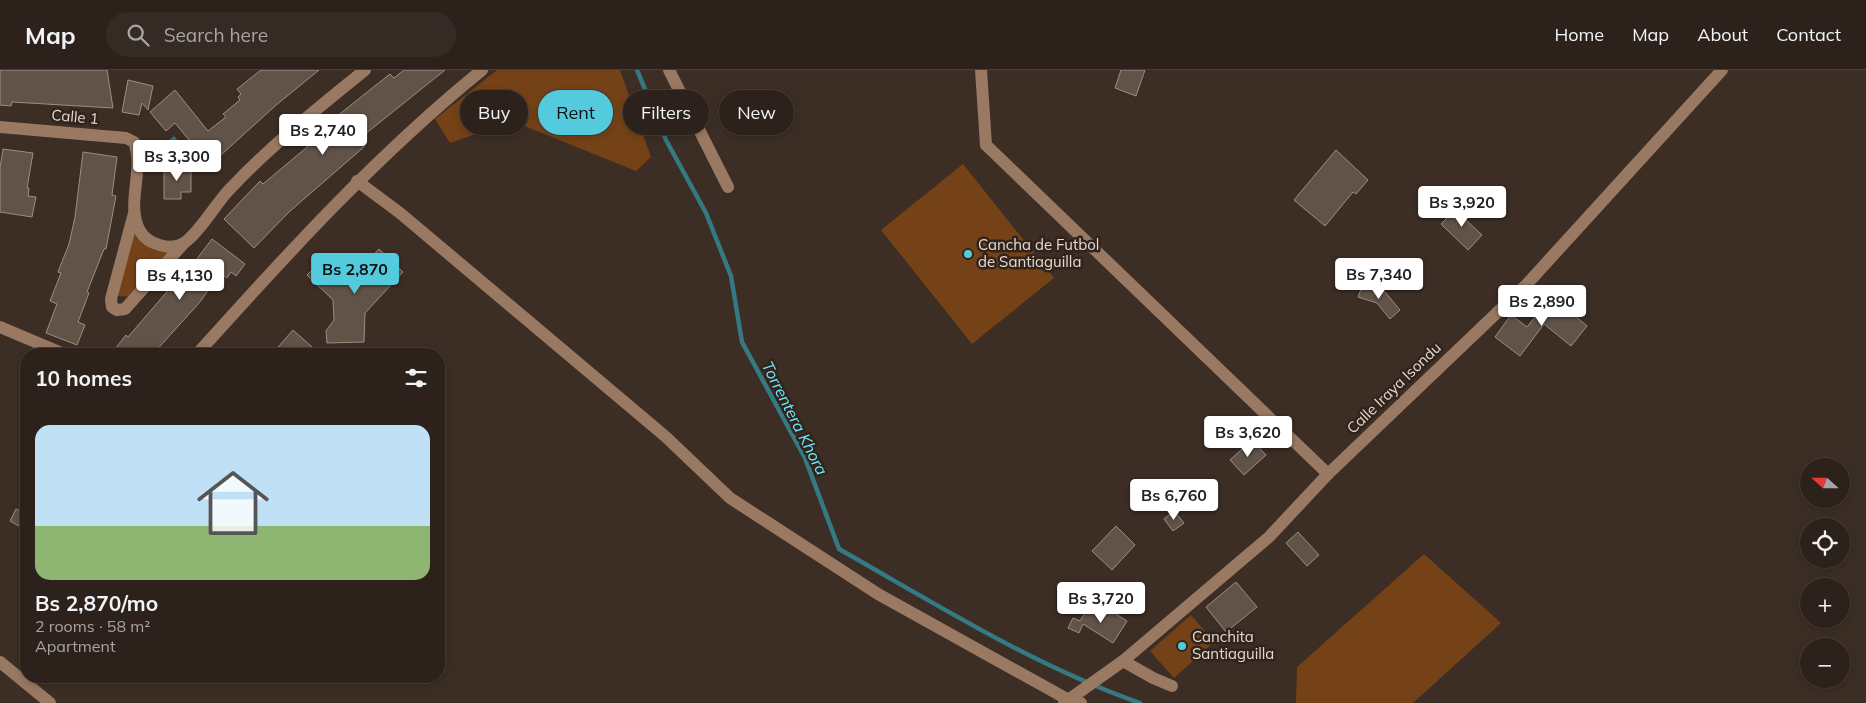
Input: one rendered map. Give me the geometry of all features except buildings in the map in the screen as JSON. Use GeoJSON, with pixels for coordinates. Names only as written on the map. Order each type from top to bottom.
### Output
{"type":"FeatureCollection","features":[{"type":"Feature","properties":{"kind":"street","name":"Calle 1"},"geometry":{"type":"LineString","coordinates":[[0,127],[126,138],[134,142],[139,164],[134,213],[110,299],[112,307],[116,310],[125,309],[229,190],[298,124],[365,70]]}},
{"type":"Feature","properties":{"kind":"street"},"geometry":{"type":"LineString","coordinates":[[202,348],[304,234],[357,181],[429,113],[482,70]]}},
{"type":"Feature","properties":{"kind":"street"},"geometry":{"type":"LineString","coordinates":[[669,70],[728,187]]}},
{"type":"Feature","properties":{"kind":"street"},"geometry":{"type":"LineString","coordinates":[[981,70],[986,145],[1328,474]]}},
{"type":"Feature","properties":{"kind":"street","name":"Calle Iraya Isondu"},"geometry":{"type":"LineString","coordinates":[[1066,701],[1081,696],[1099,678],[1123,661],[1270,537],[1328,474],[1527,284],[1722,70]]}},
{"type":"Feature","properties":{"kind":"street"},"geometry":{"type":"LineString","coordinates":[[357,181],[400,213],[666,438],[730,498],[878,594],[1066,701]]}},
{"type":"Feature","properties":{"kind":"street","name":"Calle 1"},"geometry":{"type":"LineString","coordinates":[[134,213],[140,232],[146,239],[158,245],[171,246],[184,243]]}},
{"type":"Feature","properties":{"kind":"street"},"geometry":{"type":"LineString","coordinates":[[0,327],[50,348]]}},
{"type":"Feature","properties":{"kind":"street"},"geometry":{"type":"LineString","coordinates":[[1123,661],[1153,678],[1172,686]]}},
{"type":"Feature","properties":{"kind":"street"},"geometry":{"type":"LineString","coordinates":[[0,662],[20,678]]}},
{"type":"Feature","properties":{"kind":"street"},"geometry":{"type":"LineString","coordinates":[[26,683],[50,703]]}},
{"type":"Feature","properties":{"kind":"shaded area"},"geometry":{"type":"Polygon","coordinates":[[[497,70],[620,70],[627,90],[623,90],[623,135],[643,135],[651,157],[636,171],[547,135],[613,135],[613,90],[538,90],[538,131],[528,127],[528,90],[472,90],[497,70]]]}},
{"type":"Feature","properties":{"kind":"shaded area"},"geometry":{"type":"Polygon","coordinates":[[[460,99],[460,135],[473,135],[450,143],[435,119],[460,99]]]}},
{"type":"Feature","properties":{"kind":"shaded area","name":"Cancha de Futbol de Santiaguilla"},"geometry":{"type":"Polygon","coordinates":[[[963,164],[1054,278],[972,344],[881,230],[963,164]]]}},
{"type":"Feature","properties":{"kind":"shaded area"},"geometry":{"type":"Polygon","coordinates":[[[133,231],[148,247],[158,251],[170,252],[130,297],[119,296],[115,290],[133,231]]]}},
{"type":"Feature","properties":{"kind":"shaded area"},"geometry":{"type":"Polygon","coordinates":[[[1424,554],[1501,623],[1413,703],[1296,703],[1297,667],[1424,554]]]}},
{"type":"Feature","properties":{"kind":"shaded area","name":"Canchita Santiaguilla"},"geometry":{"type":"Polygon","coordinates":[[[1191,615],[1214,642],[1174,678],[1150,651],[1191,615]]]}},
{"type":"Feature","properties":{"kind":"water"},"geometry":{"type":"Polygon","coordinates":[[[174,136],[180,143],[167,154],[161,147],[174,136]]]}},
{"type":"Feature","properties":{"kind":"waterway","name":"Torrentera Khora"},"geometry":{"type":"LineString","coordinates":[[637,70],[666,140],[706,213],[731,276],[742,342],[805,458],[839,549],[1024,653],[1101,688],[1140,703]]}},
{"type":"Feature","properties":{"kind":"place","name":"Cancha de Futbol de Santiaguilla"},"geometry":{"type":"Point","coordinates":[968,254]}},
{"type":"Feature","properties":{"kind":"place","name":"Canchita Santiaguilla"},"geometry":{"type":"Point","coordinates":[1182,646]}}]}
